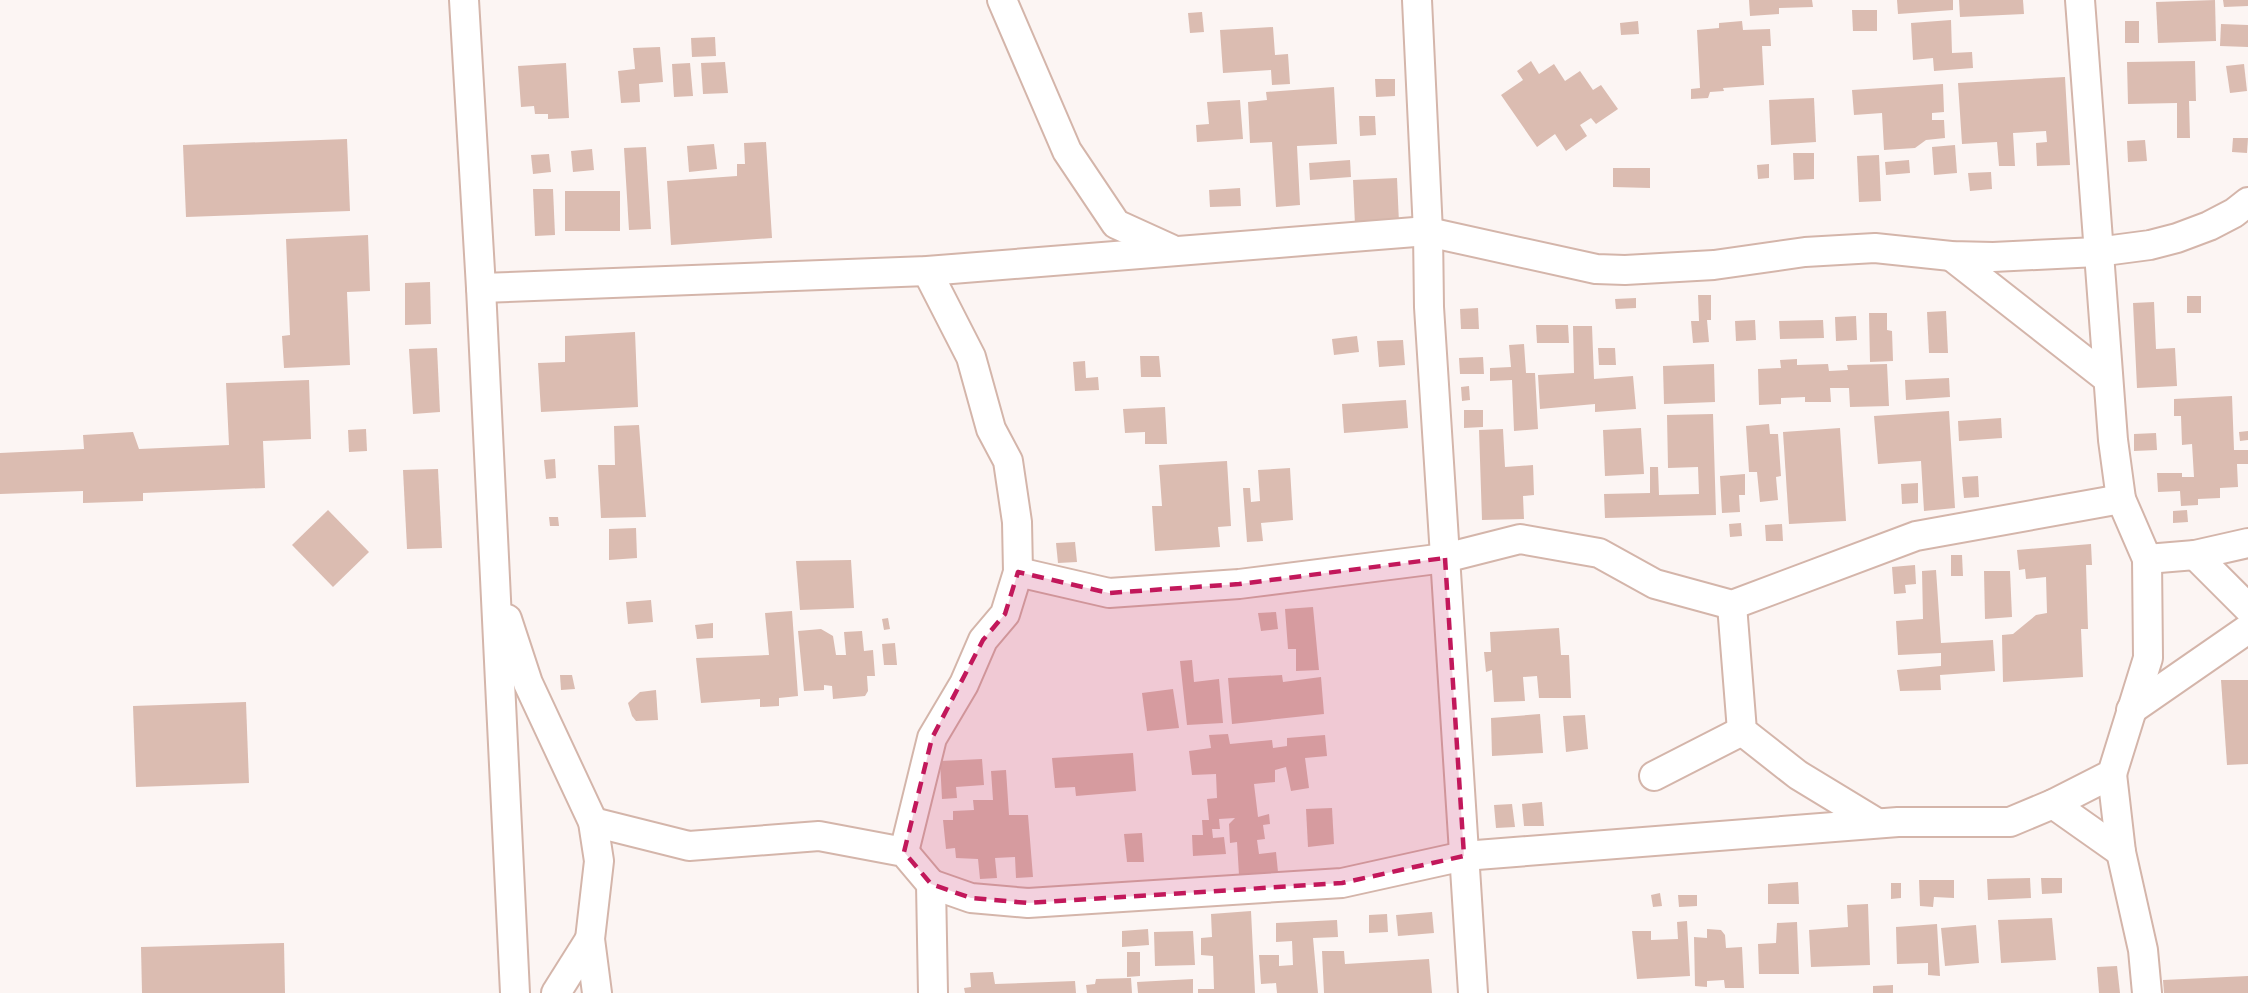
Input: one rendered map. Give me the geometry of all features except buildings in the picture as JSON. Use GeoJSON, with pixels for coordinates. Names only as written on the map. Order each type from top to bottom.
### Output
{"type":"FeatureCollection","features":[{"type":"Feature","properties":{"kind":"street"},"geometry":{"type":"LineString","coordinates":[[464,0],[481,288],[515,993]]}},
{"type":"Feature","properties":{"kind":"street"},"geometry":{"type":"LineString","coordinates":[[1002,0],[1067,151],[1116,224],[1173,250]]}},
{"type":"Feature","properties":{"kind":"street"},"geometry":{"type":"LineString","coordinates":[[1417,0],[1428,232],[1429,307],[1473,993]]}},
{"type":"Feature","properties":{"kind":"street"},"geometry":{"type":"LineString","coordinates":[[2080,0],[2097,252],[2113,440],[2121,499],[2147,559],[2148,658],[2112,774],[2121,852],[2143,950],[2147,993]]}},
{"type":"Feature","properties":{"kind":"street"},"geometry":{"type":"LineString","coordinates":[[481,288],[927,271],[1173,250],[1259,246],[1428,232],[1596,269],[1625,270],[1714,264],[1805,252],[1856,249],[1993,257],[2097,252],[2150,245],[2177,238],[2234,213],[2248,202]]}},
{"type":"Feature","properties":{"kind":"street"},"geometry":{"type":"LineString","coordinates":[[1951,256],[2108,379]]}},
{"type":"Feature","properties":{"kind":"street"},"geometry":{"type":"LineString","coordinates":[[904,852],[932,738],[964,684],[983,640],[1005,614],[1018,572],[1017,522],[1008,461],[991,429],[971,357],[927,271]]}},
{"type":"Feature","properties":{"kind":"street"},"geometry":{"type":"LineString","coordinates":[[1018,572],[1109,593],[1239,585],[1445,558],[1520,539],[1599,553],[1655,584],[1732,605],[1916,536],[2121,499]]}},
{"type":"Feature","properties":{"kind":"street"},"geometry":{"type":"LineString","coordinates":[[2147,559],[2195,555],[2248,543]]}},
{"type":"Feature","properties":{"kind":"street"},"geometry":{"type":"LineString","coordinates":[[2195,555],[2248,608]]}},
{"type":"Feature","properties":{"kind":"street"},"geometry":{"type":"LineString","coordinates":[[495,583],[528,683],[592,822],[598,861],[590,939],[597,993]]}},
{"type":"Feature","properties":{"kind":"street"},"geometry":{"type":"LineString","coordinates":[[1732,605],[1742,731],[1798,775],[1877,824]]}},
{"type":"Feature","properties":{"kind":"street"},"geometry":{"type":"LineString","coordinates":[[2132,710],[2248,629]]}},
{"type":"Feature","properties":{"kind":"street"},"geometry":{"type":"LineString","coordinates":[[1654,776],[1742,731]]}},
{"type":"Feature","properties":{"kind":"street"},"geometry":{"type":"LineString","coordinates":[[592,822],[689,846],[819,836],[904,852],[930,884],[971,898],[1028,903],[1342,883],[1464,856],[1877,824],[2010,822],[2054,804],[2112,774]]}},
{"type":"Feature","properties":{"kind":"street"},"geometry":{"type":"LineString","coordinates":[[2054,804],[2121,852]]}},
{"type":"Feature","properties":{"kind":"street"},"geometry":{"type":"LineString","coordinates":[[930,884],[933,993]]}},
{"type":"Feature","properties":{"kind":"street"},"geometry":{"type":"LineString","coordinates":[[556,993],[590,939]]}},
{"type":"Feature","properties":{"kind":"highlighted area"},"geometry":{"type":"Polygon","coordinates":[[[1445,558],[1464,856],[1342,883],[1028,903],[971,898],[931,884],[904,852],[932,738],[983,640],[1005,614],[1018,572],[1109,593],[1239,584],[1445,558]]]}}]}
